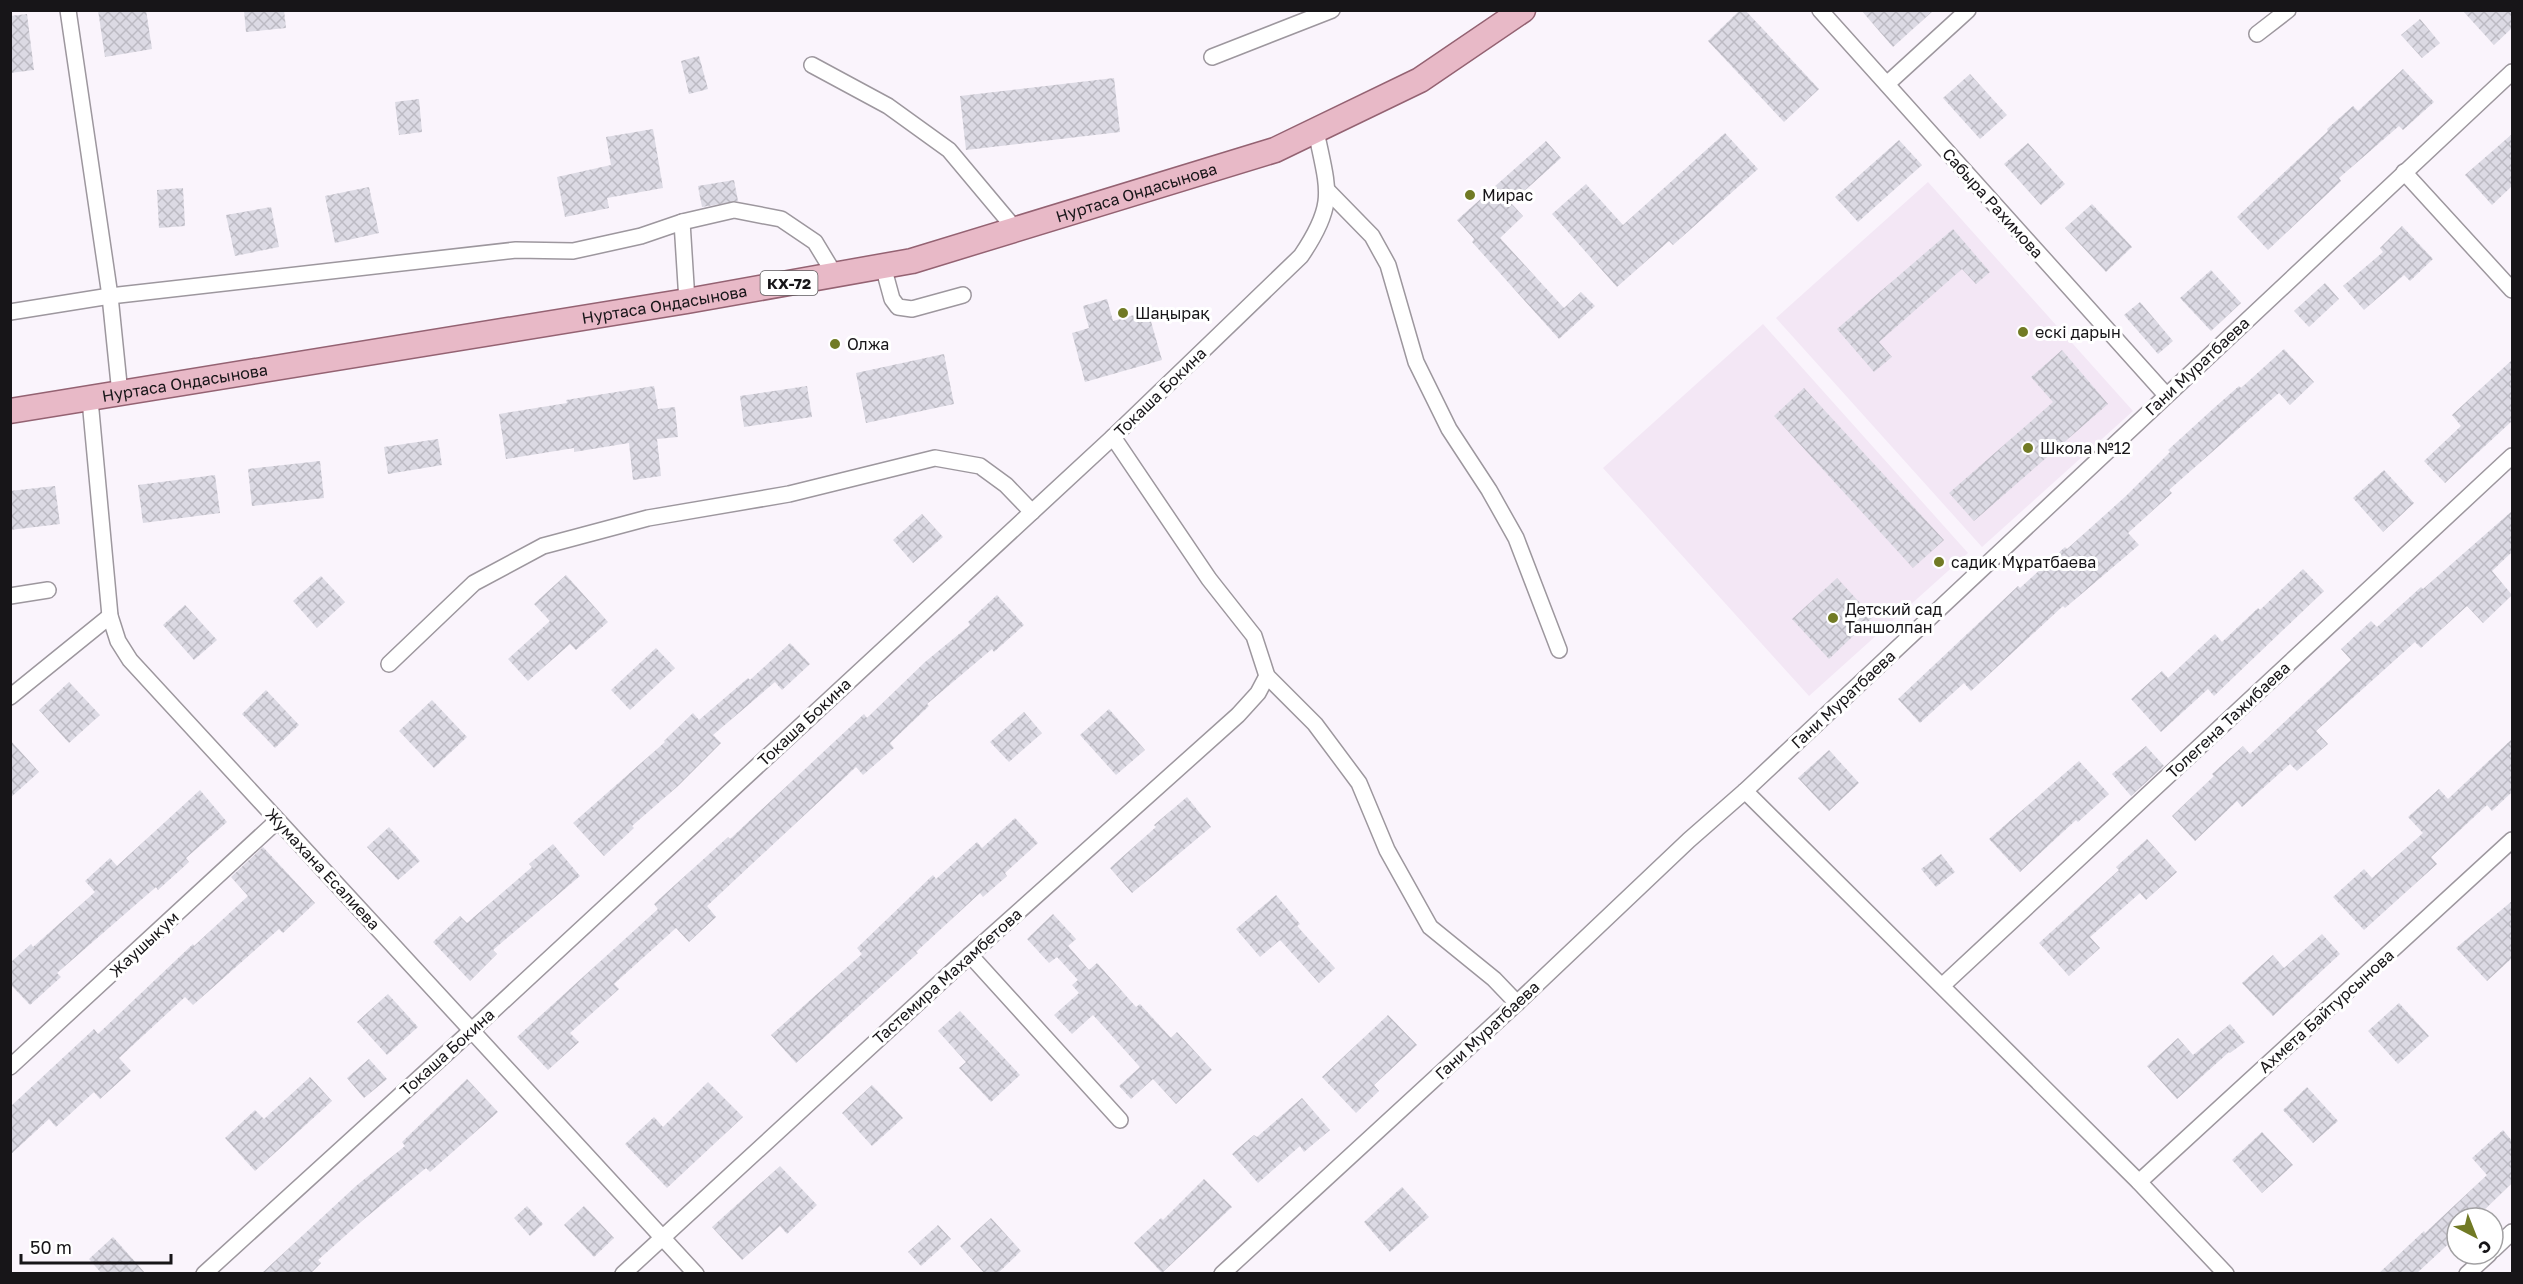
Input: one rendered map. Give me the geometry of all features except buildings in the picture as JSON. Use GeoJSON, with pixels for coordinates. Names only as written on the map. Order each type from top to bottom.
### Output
{"type":"FeatureCollection","features":[{"type":"Feature","properties":{"kind":"main road","name":"Нуртаса Ондасынова"},"geometry":{"type":"LineString","coordinates":[[10,411],[90,400],[687,301],[912,261],[1275,150],[1420,80],[1523,10]]}},
{"type":"Feature","properties":{"kind":"street"},"geometry":{"type":"LineString","coordinates":[[68,10],[110,296],[120,394]]}},
{"type":"Feature","properties":{"kind":"street"},"geometry":{"type":"LineString","coordinates":[[1212,57],[1332,10]]}},
{"type":"Feature","properties":{"kind":"street","name":"Сабыра Рахимова"},"geometry":{"type":"LineString","coordinates":[[1820,10],[2166,395]]}},
{"type":"Feature","properties":{"kind":"street"},"geometry":{"type":"LineString","coordinates":[[1887,84],[1968,10]]}},
{"type":"Feature","properties":{"kind":"street"},"geometry":{"type":"LineString","coordinates":[[2257,34],[2288,10]]}},
{"type":"Feature","properties":{"kind":"street"},"geometry":{"type":"LineString","coordinates":[[812,65],[888,106],[948,150],[1016,230]]}},
{"type":"Feature","properties":{"kind":"street","name":"Гани Муратбаева"},"geometry":{"type":"LineString","coordinates":[[1222,1274],[1517,1003],[1689,840],[1745,791],[2512,72]]}},
{"type":"Feature","properties":{"kind":"street","name":"Токаша Бокина"},"geometry":{"type":"LineString","coordinates":[[204,1274],[472,1030],[1113,437],[1301,256],[1321,222],[1328,191],[1316,131]]}},
{"type":"Feature","properties":{"kind":"street"},"geometry":{"type":"LineString","coordinates":[[2404,172],[2512,290]]}},
{"type":"Feature","properties":{"kind":"street"},"geometry":{"type":"LineString","coordinates":[[1328,191],[1372,236],[1388,265],[1416,362],[1449,429],[1489,490],[1516,538],[1559,650]]}},
{"type":"Feature","properties":{"kind":"street"},"geometry":{"type":"LineString","coordinates":[[10,312],[110,296],[516,250],[573,251],[641,236],[682,222],[734,210],[781,219],[815,242],[835,275]]}},
{"type":"Feature","properties":{"kind":"street"},"geometry":{"type":"LineString","coordinates":[[682,222],[687,301]]}},
{"type":"Feature","properties":{"kind":"street"},"geometry":{"type":"LineString","coordinates":[[883,266],[892,299],[898,307],[912,309],[963,295]]}},
{"type":"Feature","properties":{"kind":"street","name":"Жумахана Есалиева"},"geometry":{"type":"LineString","coordinates":[[90,400],[110,616],[118,641],[130,660],[696,1274]]}},
{"type":"Feature","properties":{"kind":"street"},"geometry":{"type":"LineString","coordinates":[[1113,437],[1209,579],[1254,636],[1267,676],[1315,724],[1359,783],[1387,850],[1430,927],[1494,979],[1517,1003]]}},
{"type":"Feature","properties":{"kind":"street","name":"Толегена Тажибаева"},"geometry":{"type":"LineString","coordinates":[[1942,985],[2512,456]]}},
{"type":"Feature","properties":{"kind":"street"},"geometry":{"type":"LineString","coordinates":[[389,664],[474,583],[543,546],[648,518],[789,494],[935,458],[980,466],[1006,484],[1032,512]]}},
{"type":"Feature","properties":{"kind":"street"},"geometry":{"type":"LineString","coordinates":[[10,596],[48,590]]}},
{"type":"Feature","properties":{"kind":"street"},"geometry":{"type":"LineString","coordinates":[[10,697],[110,616]]}},
{"type":"Feature","properties":{"kind":"street","name":"Тастемира Махамбетова"},"geometry":{"type":"LineString","coordinates":[[623,1274],[970,955],[1238,715],[1258,693],[1267,676]]}},
{"type":"Feature","properties":{"kind":"street"},"geometry":{"type":"LineString","coordinates":[[1745,791],[2139,1182],[2226,1274]]}},
{"type":"Feature","properties":{"kind":"street","name":"Жаушыкум"},"geometry":{"type":"LineString","coordinates":[[10,1067],[277,821]]}},
{"type":"Feature","properties":{"kind":"street","name":"Ахмета Байтурсынова"},"geometry":{"type":"LineString","coordinates":[[2139,1182],[2512,840]]}},
{"type":"Feature","properties":{"kind":"street"},"geometry":{"type":"LineString","coordinates":[[970,955],[1120,1120]]}},
{"type":"Feature","properties":{"kind":"shaded area"},"geometry":{"type":"Polygon","coordinates":[[[1928,182],[2133,411],[1982,547],[1776,318],[1928,182]]]}},
{"type":"Feature","properties":{"kind":"shaded area"},"geometry":{"type":"Polygon","coordinates":[[[1763,324],[1968,553],[1809,696],[1603,468],[1763,324]]]}},
{"type":"Feature","properties":{"kind":"place","name":"Мирас"},"geometry":{"type":"Point","coordinates":[1470,195]}},
{"type":"Feature","properties":{"kind":"place","name":"Шаңырақ"},"geometry":{"type":"Point","coordinates":[1123,313]}},
{"type":"Feature","properties":{"kind":"place","name":"ескі дарын"},"geometry":{"type":"Point","coordinates":[2023,332]}},
{"type":"Feature","properties":{"kind":"place","name":"Олжа"},"geometry":{"type":"Point","coordinates":[835,344]}},
{"type":"Feature","properties":{"kind":"place","name":"Школа №12"},"geometry":{"type":"Point","coordinates":[2028,448]}},
{"type":"Feature","properties":{"kind":"place","name":"садик Мұратбаева"},"geometry":{"type":"Point","coordinates":[1939,562]}},
{"type":"Feature","properties":{"kind":"place","name":"Детский сад Таншолпан"},"geometry":{"type":"Point","coordinates":[1833,618]}}]}
